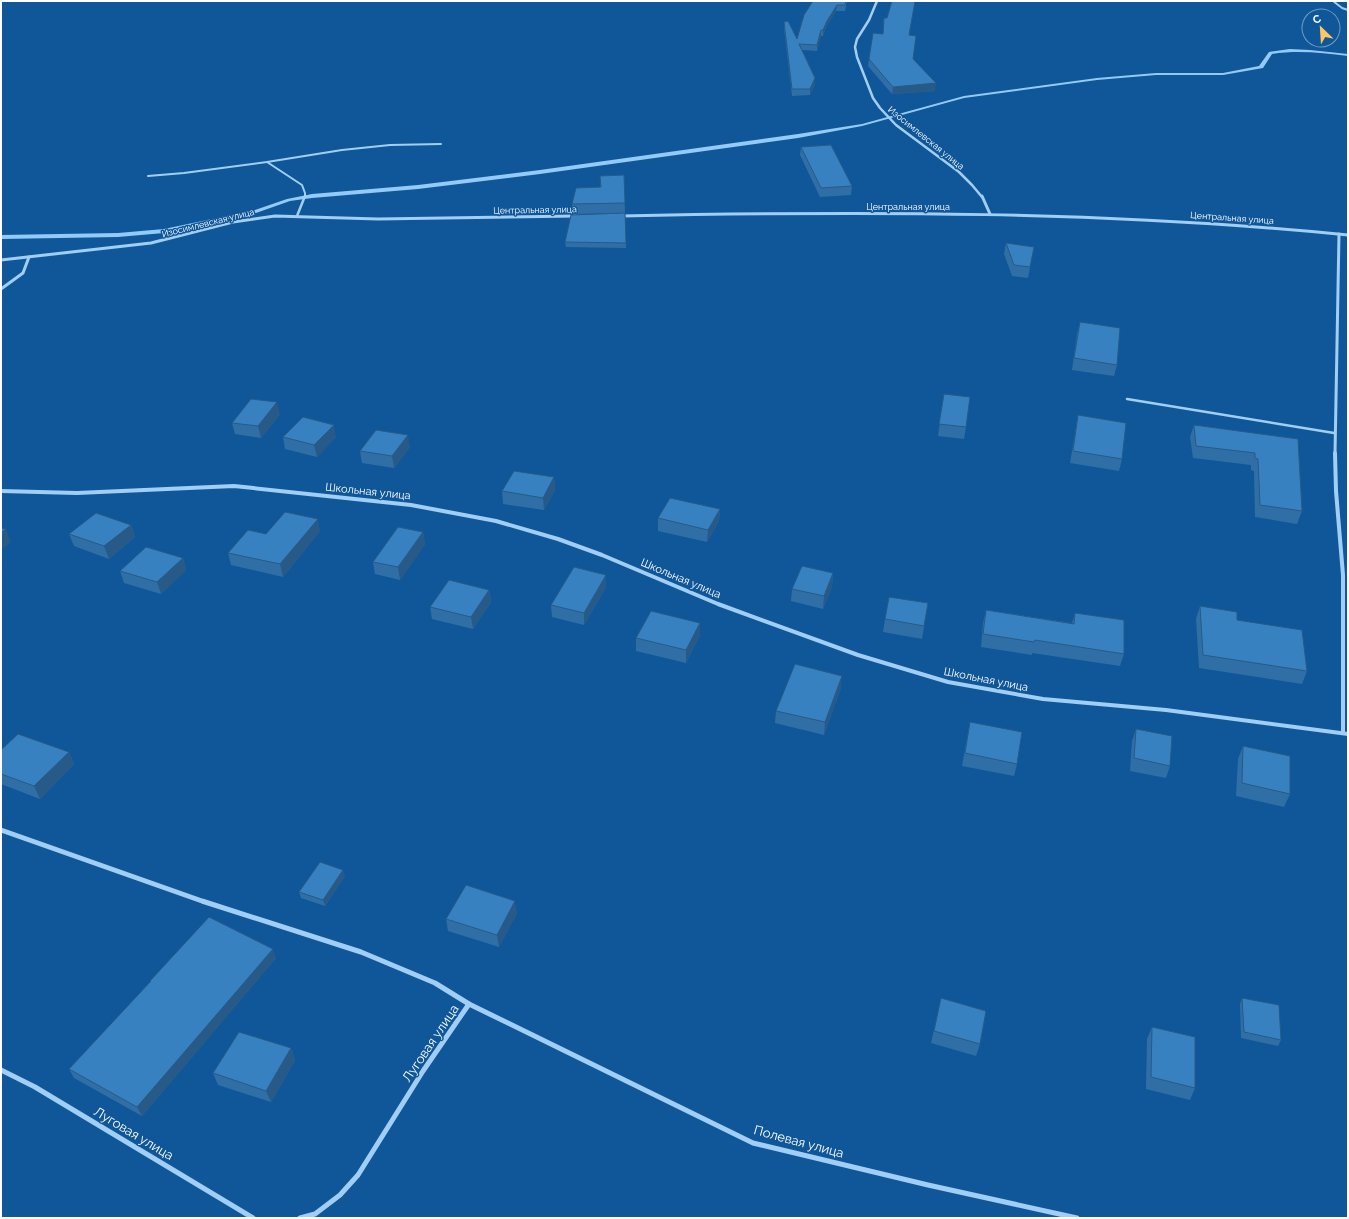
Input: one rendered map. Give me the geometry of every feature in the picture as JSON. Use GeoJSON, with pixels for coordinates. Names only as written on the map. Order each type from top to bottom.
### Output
{"type":"FeatureCollection","features":[{"type":"Feature","properties":{"kind":"street","name":"Изосимлевская улица"},"geometry":{"type":"LineString","coordinates":[[877,1],[865,27],[854,45],[869,92],[884,114],[954,169],[977,190],[987,203],[990,214]]}},
{"type":"Feature","properties":{"kind":"street","name":"Центральная улица"},"geometry":{"type":"LineString","coordinates":[[616,216],[990,214],[1168,220],[1348,235]]}},
{"type":"Feature","properties":{"kind":"street","name":"Изосимлевская улица"},"geometry":{"type":"LineString","coordinates":[[1,260],[151,243],[254,218],[297,216],[378,219],[466,219]]}},
{"type":"Feature","properties":{"kind":"street","name":"Центральная улица"},"geometry":{"type":"LineString","coordinates":[[466,219],[577,216]]}},
{"type":"Feature","properties":{"kind":"street"},"geometry":{"type":"LineString","coordinates":[[1339,234],[1334,433],[1336,491],[1343,575],[1346,733]]}},
{"type":"Feature","properties":{"kind":"street"},"geometry":{"type":"LineString","coordinates":[[1,288],[23,272],[27,267],[29,257]]}},
{"type":"Feature","properties":{"kind":"street","name":"Школьная улица"},"geometry":{"type":"LineString","coordinates":[[1,491],[77,493],[234,486],[411,505],[496,521],[558,539],[602,555],[718,604],[858,656],[948,682],[1043,699],[1166,710],[1346,733]]}},
{"type":"Feature","properties":{"kind":"street","name":"Полевая улица"},"geometry":{"type":"LineString","coordinates":[[1,830],[202,901],[361,952],[435,983],[469,1004],[753,1143],[928,1185],[1077,1218]]}},
{"type":"Feature","properties":{"kind":"street","name":"Луговая улица"},"geometry":{"type":"LineString","coordinates":[[300,1218],[314,1214],[340,1195],[358,1175],[423,1071],[469,1004]]}},
{"type":"Feature","properties":{"kind":"street","name":"Луговая улица"},"geometry":{"type":"LineString","coordinates":[[1,1070],[35,1087],[253,1218]]}},
{"type":"Feature","properties":{"kind":"lane"},"geometry":{"type":"LineString","coordinates":[[1333,1],[1342,8],[1348,10]]}},
{"type":"Feature","properties":{"kind":"lane"},"geometry":{"type":"LineString","coordinates":[[148,176],[184,173],[267,162],[342,150],[390,145],[441,144]]}},
{"type":"Feature","properties":{"kind":"lane"},"geometry":{"type":"LineString","coordinates":[[267,162],[305,188],[304,201],[297,216]]}},
{"type":"Feature","properties":{"kind":"lane"},"geometry":{"type":"LineString","coordinates":[[1127,399],[1334,433]]}},
{"type":"Feature","properties":{"kind":"building"},"geometry":{"type":"Polygon","coordinates":[[[813,1],[846,1],[845,5],[837,5],[823,30],[821,30],[817,45],[799,44],[815,78],[810,89],[792,89],[784,22],[788,21],[797,39],[804,15],[813,1]]]}},
{"type":"Feature","properties":{"kind":"building"},"geometry":{"type":"Polygon","coordinates":[[[892,1],[915,1],[909,35],[916,36],[913,59],[936,83],[893,87],[869,59],[873,33],[883,34],[884,18],[887,18],[892,1]]]}},
{"type":"Feature","properties":{"kind":"building"},"geometry":{"type":"Polygon","coordinates":[[[831,145],[852,186],[821,188],[801,147],[831,145]]]}},
{"type":"Feature","properties":{"kind":"building"},"geometry":{"type":"Polygon","coordinates":[[[624,175],[625,203],[572,204],[576,188],[601,187],[600,176],[624,175]]]}},
{"type":"Feature","properties":{"kind":"building"},"geometry":{"type":"Polygon","coordinates":[[[625,213],[626,243],[565,242],[571,215],[625,213]]]}},
{"type":"Feature","properties":{"kind":"building"},"geometry":{"type":"Polygon","coordinates":[[[1006,243],[1034,247],[1030,267],[1014,265],[1006,243]]]}},
{"type":"Feature","properties":{"kind":"building"},"geometry":{"type":"Polygon","coordinates":[[[1080,322],[1120,328],[1117,365],[1074,358],[1080,322]]]}},
{"type":"Feature","properties":{"kind":"building"},"geometry":{"type":"Polygon","coordinates":[[[944,394],[970,397],[966,427],[939,424],[944,394]]]}},
{"type":"Feature","properties":{"kind":"building"},"geometry":{"type":"Polygon","coordinates":[[[251,399],[277,402],[258,426],[232,423],[251,399]]]}},
{"type":"Feature","properties":{"kind":"building"},"geometry":{"type":"Polygon","coordinates":[[[1078,415],[1126,423],[1122,459],[1073,451],[1078,415]]]}},
{"type":"Feature","properties":{"kind":"building"},"geometry":{"type":"Polygon","coordinates":[[[303,417],[334,425],[314,445],[283,437],[303,417]]]}},
{"type":"Feature","properties":{"kind":"building"},"geometry":{"type":"Polygon","coordinates":[[[1194,425],[1298,439],[1302,511],[1260,505],[1258,459],[1255,458],[1255,453],[1196,446],[1194,425]]]}},
{"type":"Feature","properties":{"kind":"building"},"geometry":{"type":"Polygon","coordinates":[[[376,430],[408,435],[392,456],[360,451],[376,430]]]}},
{"type":"Feature","properties":{"kind":"building"},"geometry":{"type":"Polygon","coordinates":[[[514,471],[554,477],[543,498],[502,491],[514,471]]]}},
{"type":"Feature","properties":{"kind":"building"},"geometry":{"type":"Polygon","coordinates":[[[670,498],[720,509],[708,530],[658,518],[670,498]]]}},
{"type":"Feature","properties":{"kind":"building"},"geometry":{"type":"Polygon","coordinates":[[[285,512],[318,519],[280,564],[228,553],[248,530],[266,534],[285,512]]]}},
{"type":"Feature","properties":{"kind":"building"},"geometry":{"type":"Polygon","coordinates":[[[96,513],[131,525],[104,546],[69,534],[96,513]]]}},
{"type":"Feature","properties":{"kind":"building"},"geometry":{"type":"Polygon","coordinates":[[[398,527],[423,532],[398,567],[373,562],[398,527]]]}},
{"type":"Feature","properties":{"kind":"building"},"geometry":{"type":"Polygon","coordinates":[[[1,528],[6,529],[1,533],[1,528]]]}},
{"type":"Feature","properties":{"kind":"building"},"geometry":{"type":"Polygon","coordinates":[[[146,547],[183,558],[157,582],[120,571],[146,547]]]}},
{"type":"Feature","properties":{"kind":"building"},"geometry":{"type":"Polygon","coordinates":[[[802,566],[833,573],[824,596],[792,589],[802,566]]]}},
{"type":"Feature","properties":{"kind":"building"},"geometry":{"type":"Polygon","coordinates":[[[574,567],[606,575],[584,613],[551,605],[574,567]]]}},
{"type":"Feature","properties":{"kind":"building"},"geometry":{"type":"Polygon","coordinates":[[[449,580],[489,590],[471,617],[430,607],[449,580]]]}},
{"type":"Feature","properties":{"kind":"building"},"geometry":{"type":"Polygon","coordinates":[[[889,597],[928,603],[924,626],[885,619],[889,597]]]}},
{"type":"Feature","properties":{"kind":"building"},"geometry":{"type":"Polygon","coordinates":[[[1200,606],[1237,612],[1237,620],[1302,630],[1307,671],[1203,655],[1200,606]]]}},
{"type":"Feature","properties":{"kind":"building"},"geometry":{"type":"Polygon","coordinates":[[[986,610],[1074,624],[1075,613],[1124,620],[1124,654],[1035,640],[1034,642],[983,634],[986,610]]]}},
{"type":"Feature","properties":{"kind":"building"},"geometry":{"type":"Polygon","coordinates":[[[651,611],[700,623],[686,650],[636,638],[651,611]]]}},
{"type":"Feature","properties":{"kind":"building"},"geometry":{"type":"Polygon","coordinates":[[[795,664],[842,676],[825,722],[776,711],[795,664]]]}},
{"type":"Feature","properties":{"kind":"building"},"geometry":{"type":"Polygon","coordinates":[[[970,722],[1022,732],[1017,764],[965,753],[970,722]]]}},
{"type":"Feature","properties":{"kind":"building"},"geometry":{"type":"Polygon","coordinates":[[[1136,729],[1172,736],[1170,766],[1134,758],[1136,729]]]}},
{"type":"Feature","properties":{"kind":"building"},"geometry":{"type":"Polygon","coordinates":[[[18,734],[69,752],[34,786],[1,774],[1,750],[18,734]]]}},
{"type":"Feature","properties":{"kind":"building"},"geometry":{"type":"Polygon","coordinates":[[[1243,746],[1290,756],[1290,794],[1242,783],[1243,746]]]}},
{"type":"Feature","properties":{"kind":"building"},"geometry":{"type":"Polygon","coordinates":[[[320,862],[343,870],[323,900],[299,892],[320,862]]]}},
{"type":"Feature","properties":{"kind":"building"},"geometry":{"type":"Polygon","coordinates":[[[466,885],[515,901],[497,935],[446,919],[466,885]]]}},
{"type":"Feature","properties":{"kind":"building"},"geometry":{"type":"Polygon","coordinates":[[[209,917],[273,949],[137,1107],[69,1069],[151,981],[209,917]]]}},
{"type":"Feature","properties":{"kind":"building"},"geometry":{"type":"Polygon","coordinates":[[[941,998],[986,1011],[980,1044],[934,1031],[941,998]]]}},
{"type":"Feature","properties":{"kind":"building"},"geometry":{"type":"Polygon","coordinates":[[[1242,998],[1279,1005],[1281,1040],[1244,1032],[1242,998]]]}},
{"type":"Feature","properties":{"kind":"building"},"geometry":{"type":"Polygon","coordinates":[[[1152,1027],[1195,1037],[1195,1088],[1151,1077],[1152,1027]]]}},
{"type":"Feature","properties":{"kind":"building"},"geometry":{"type":"Polygon","coordinates":[[[239,1032],[291,1048],[266,1091],[213,1073],[239,1032]]]}},
{"type":"Feature","properties":{"kind":"waterway"},"geometry":{"type":"LineString","coordinates":[[1,237],[118,235],[164,231],[256,211],[289,200],[312,196],[418,187],[540,172],[798,136],[862,125],[964,97],[1097,79],[1156,74],[1223,74],[1261,67],[1271,53],[1310,51],[1348,55]]}}]}
